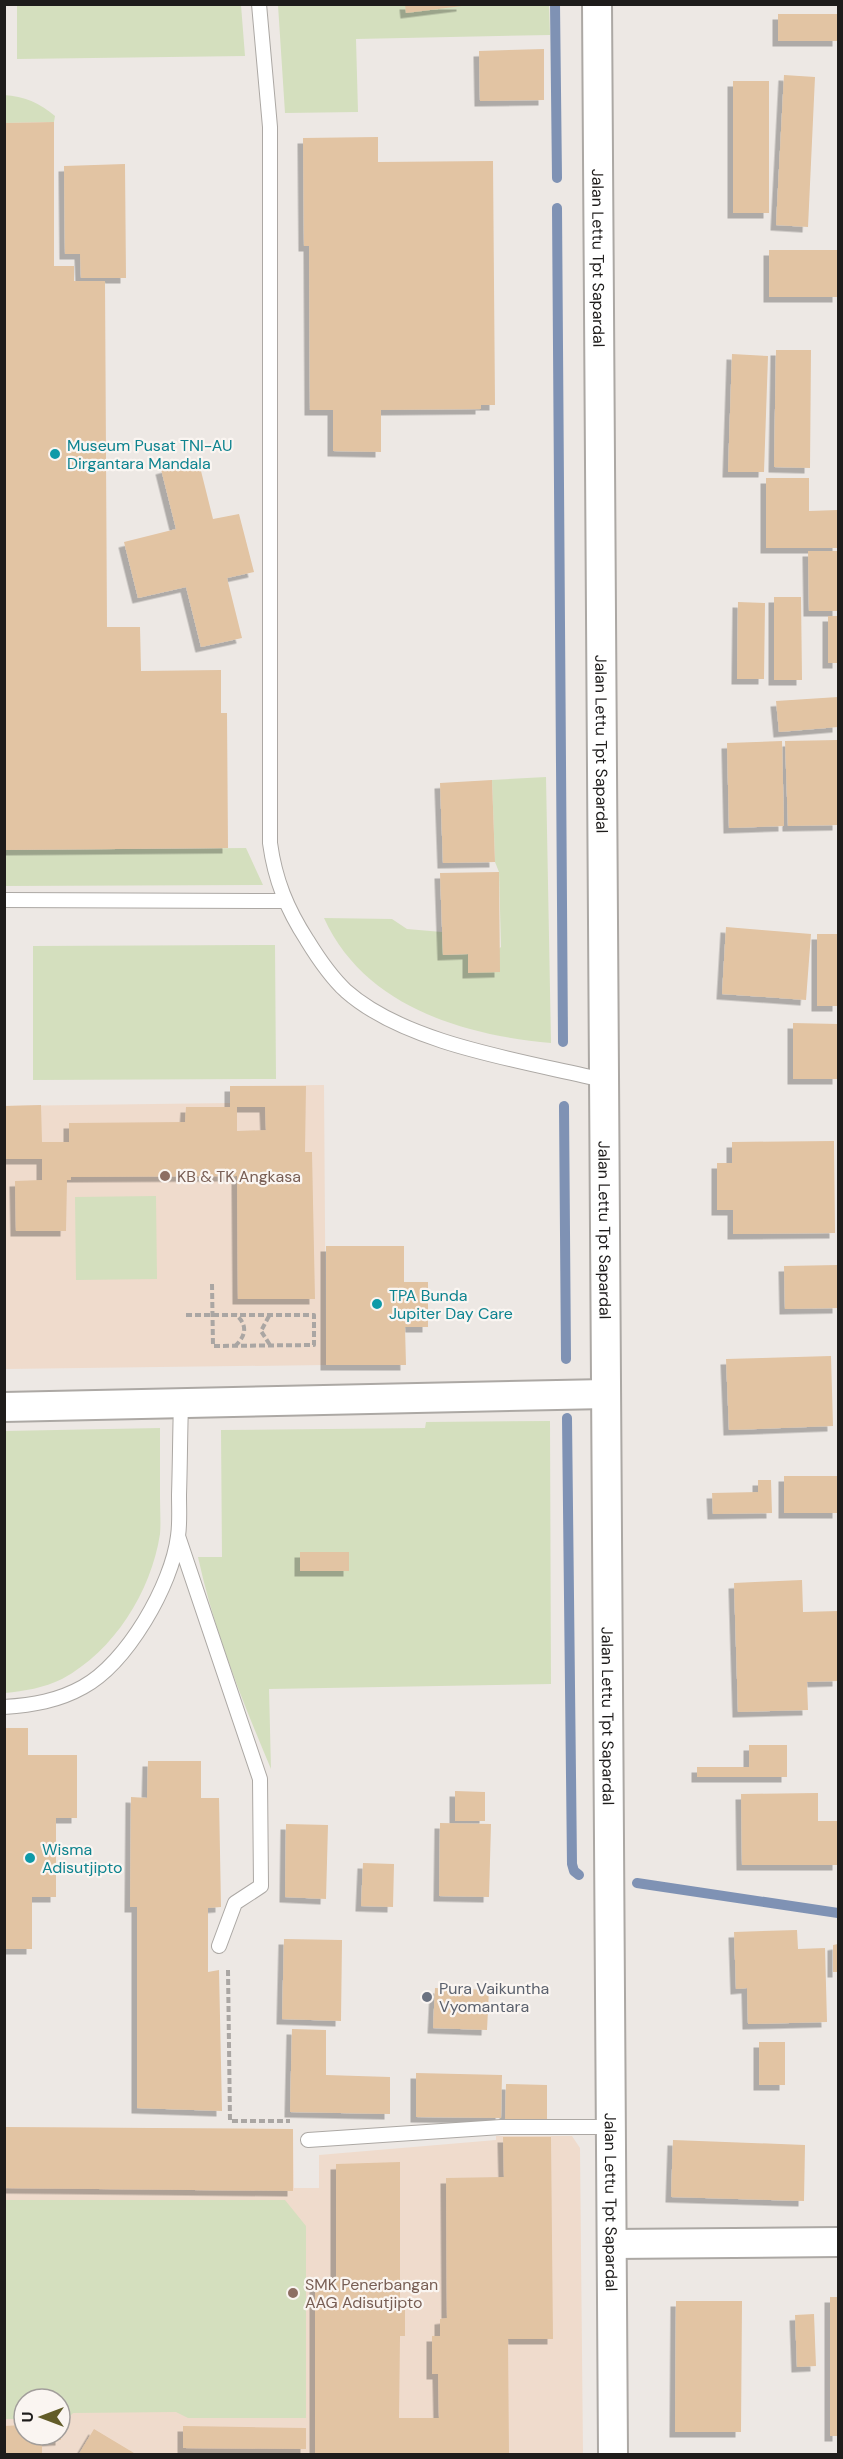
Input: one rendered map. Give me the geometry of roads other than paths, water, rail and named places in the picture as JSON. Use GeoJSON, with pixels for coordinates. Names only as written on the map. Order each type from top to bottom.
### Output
{"type":"FeatureCollection","features":[{"type":"Feature","properties":{"kind":"street","name":"Jalan Lettu Tpt Sapardal"},"geometry":{"type":"LineString","coordinates":[[597,4],[609,2127],[613,2454]]}},
{"type":"Feature","properties":{"kind":"street"},"geometry":{"type":"LineString","coordinates":[[4,1407],[606,1394]]}},
{"type":"Feature","properties":{"kind":"street"},"geometry":{"type":"LineString","coordinates":[[612,2244],[838,2242]]}},
{"type":"Feature","properties":{"kind":"lane"},"geometry":{"type":"LineString","coordinates":[[259,4],[270,127],[270,843],[274,871],[284,901],[328,970],[345,990],[369,1008],[421,1033],[452,1044],[603,1080]]}},
{"type":"Feature","properties":{"kind":"lane"},"geometry":{"type":"LineString","coordinates":[[4,900],[284,901]]}},
{"type":"Feature","properties":{"kind":"lane"},"geometry":{"type":"LineString","coordinates":[[4,1707],[38,1705],[85,1686],[105,1670],[142,1626],[171,1569],[178,1536],[181,1404]]}},
{"type":"Feature","properties":{"kind":"lane"},"geometry":{"type":"LineString","coordinates":[[178,1536],[260,1779],[261,1886],[235,1903],[219,1946]]}},
{"type":"Feature","properties":{"kind":"lane"},"geometry":{"type":"LineString","coordinates":[[308,2140],[501,2127],[609,2127]]}},
{"type":"Feature","properties":{"kind":"waterway"},"geometry":{"type":"LineString","coordinates":[[555,4],[557,178]]}},
{"type":"Feature","properties":{"kind":"waterway"},"geometry":{"type":"LineString","coordinates":[[557,208],[563,1042]]}},
{"type":"Feature","properties":{"kind":"waterway"},"geometry":{"type":"LineString","coordinates":[[564,1106],[566,1359]]}},
{"type":"Feature","properties":{"kind":"waterway"},"geometry":{"type":"LineString","coordinates":[[567,1418],[572,1864],[574,1871],[579,1875]]}},
{"type":"Feature","properties":{"kind":"waterway"},"geometry":{"type":"LineString","coordinates":[[637,1883],[838,1913]]}},
{"type":"Feature","properties":{"kind":"place","name":"Museum Pusat TNI-AU Dirgantara Mandala"},"geometry":{"type":"Point","coordinates":[55,454]}},
{"type":"Feature","properties":{"kind":"place","name":"KB & TK Angkasa"},"geometry":{"type":"Point","coordinates":[165,1176]}},
{"type":"Feature","properties":{"kind":"place","name":"TPA Bunda Jupiter Day Care"},"geometry":{"type":"Point","coordinates":[377,1304]}},
{"type":"Feature","properties":{"kind":"place","name":"Wisma Adisutjipto"},"geometry":{"type":"Point","coordinates":[30,1858]}},
{"type":"Feature","properties":{"kind":"place","name":"Pura Vaikuntha Vyomantara"},"geometry":{"type":"Point","coordinates":[427,1997]}},
{"type":"Feature","properties":{"kind":"place","name":"SMK Penerbangan AAG Adisutjipto"},"geometry":{"type":"Point","coordinates":[293,2293]}}]}
